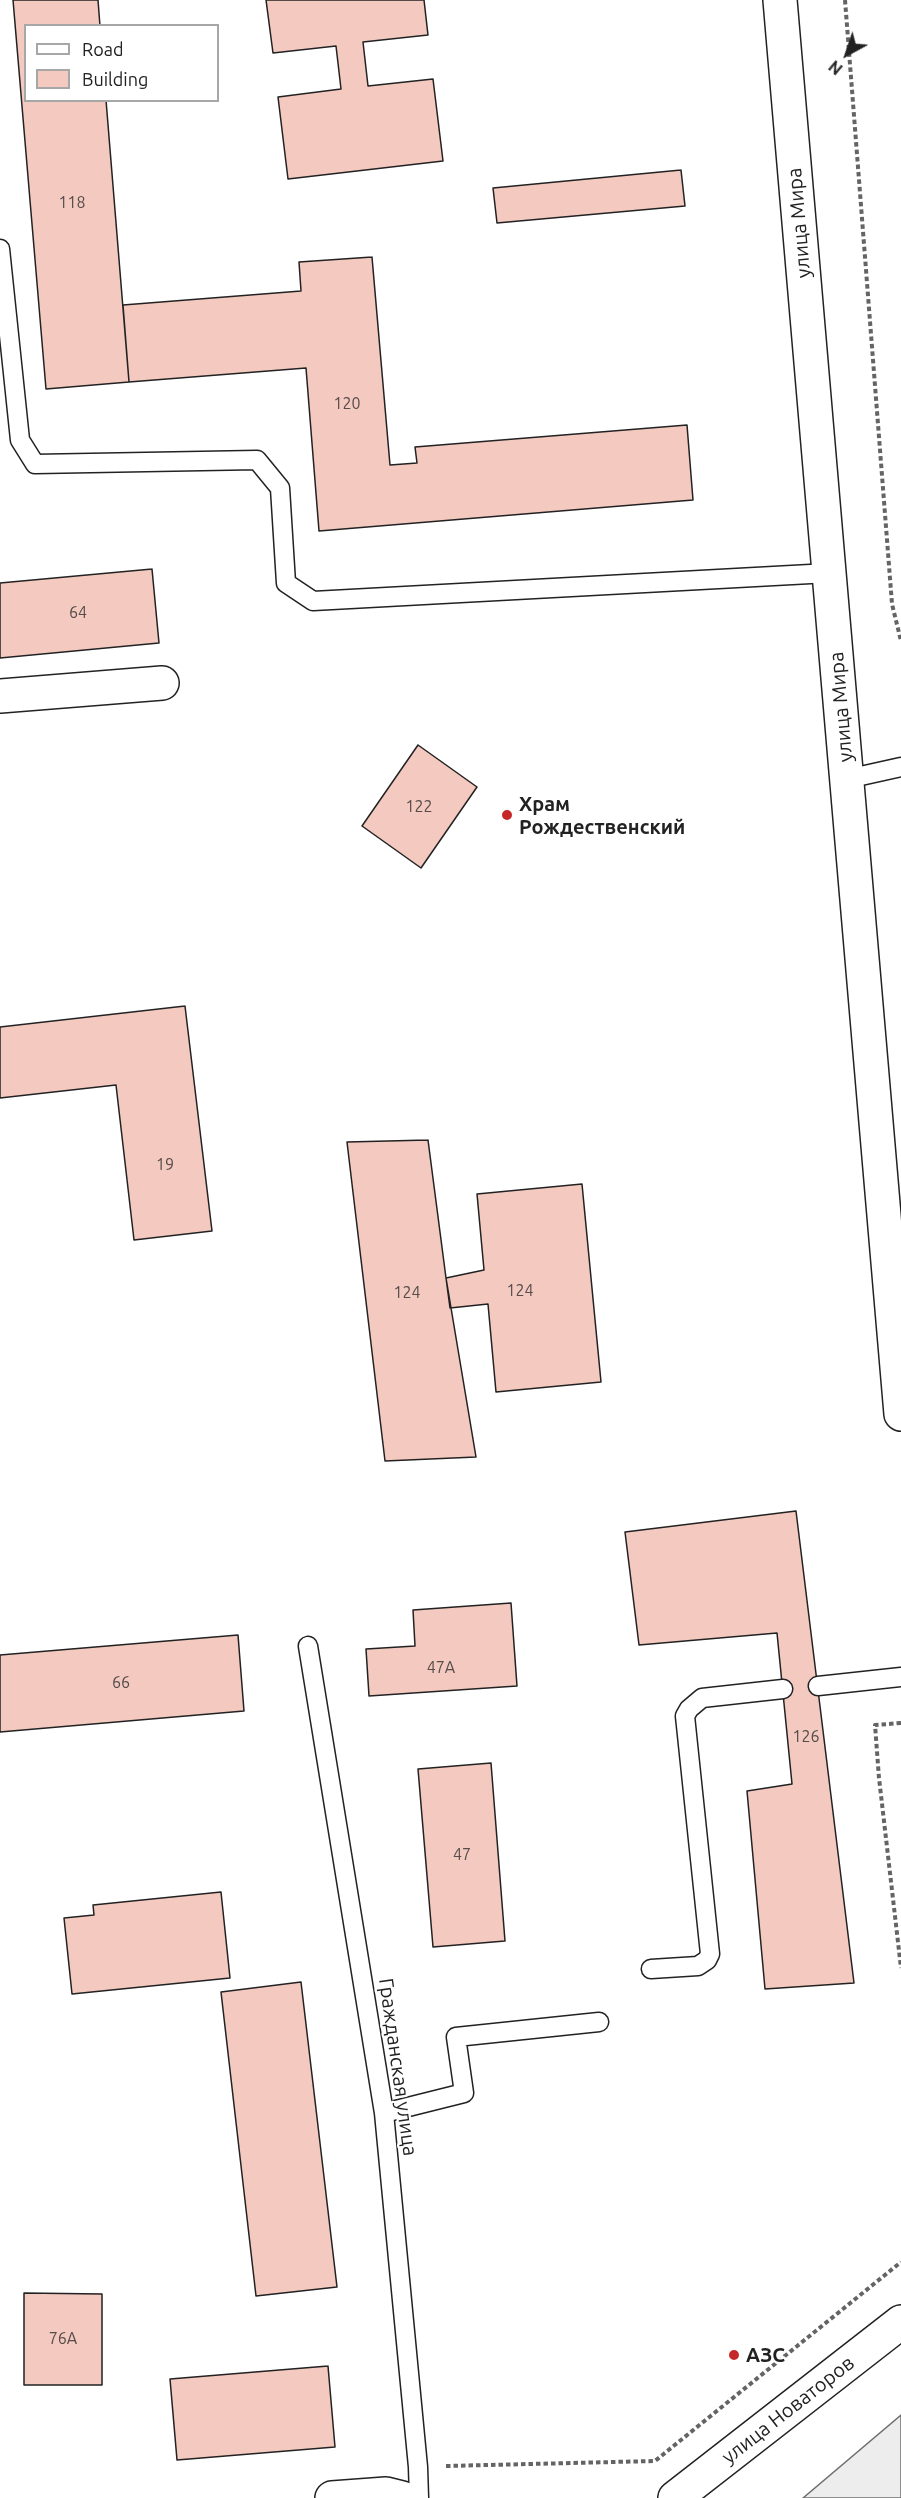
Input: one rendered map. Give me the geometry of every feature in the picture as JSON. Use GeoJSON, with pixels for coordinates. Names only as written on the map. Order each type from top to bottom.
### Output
{"type":"FeatureCollection","features":[{"type":"Feature","properties":{"kind":"main road","name":"улица Мира"},"geometry":{"type":"LineString","coordinates":[[780,0],[901,1414]]}},
{"type":"Feature","properties":{"kind":"main road"},"geometry":{"type":"LineString","coordinates":[[0,696],[162,683]]}},
{"type":"Feature","properties":{"kind":"main road","name":"улица Новаторов"},"geometry":{"type":"LineString","coordinates":[[675,2498],[901,2322]]}},
{"type":"Feature","properties":{"kind":"main road"},"geometry":{"type":"LineString","coordinates":[[332,2498],[386,2494],[402,2498]]}},
{"type":"Feature","properties":{"kind":"lane"},"geometry":{"type":"LineString","coordinates":[[0,249],[20,440],[35,464],[257,460],[279,488],[286,583],[313,601],[829,573]]}},
{"type":"Feature","properties":{"kind":"lane"},"geometry":{"type":"LineString","coordinates":[[847,780],[901,766]]}},
{"type":"Feature","properties":{"kind":"lane","name":"Гражданская улица"},"geometry":{"type":"LineString","coordinates":[[308,1646],[384,2113],[418,2467],[419,2498]]}},
{"type":"Feature","properties":{"kind":"lane"},"geometry":{"type":"LineString","coordinates":[[818,1686],[901,1677]]}},
{"type":"Feature","properties":{"kind":"lane"},"geometry":{"type":"LineString","coordinates":[[651,1969],[698,1966],[707,1960],[710,1954],[685,1716],[688,1709],[702,1698],[783,1689]]}},
{"type":"Feature","properties":{"kind":"lane"},"geometry":{"type":"LineString","coordinates":[[384,2113],[464,2093],[456,2037],[599,2022]]}},
{"type":"Feature","properties":{"kind":"path"},"geometry":{"type":"LineString","coordinates":[[844,0],[891,593],[901,641]]}},
{"type":"Feature","properties":{"kind":"path"},"geometry":{"type":"LineString","coordinates":[[901,1723],[875,1725],[901,1968]]}},
{"type":"Feature","properties":{"kind":"path"},"geometry":{"type":"LineString","coordinates":[[418,2467],[655,2461],[901,2262]]}},
{"type":"Feature","properties":{"kind":"shaded area"},"geometry":{"type":"Polygon","coordinates":[[[901,2415],[901,2498],[803,2498],[901,2415]]]}},
{"type":"Feature","properties":{"kind":"building"},"geometry":{"type":"Polygon","coordinates":[[[13,0],[98,0],[100,24],[24,24],[24,102],[106,102],[129,382],[46,389],[13,0]]]}},
{"type":"Feature","properties":{"kind":"building"},"geometry":{"type":"Polygon","coordinates":[[[266,0],[424,0],[428,35],[363,42],[368,86],[433,79],[443,161],[288,179],[278,97],[341,89],[336,46],[273,53],[266,0]]]}},
{"type":"Feature","properties":{"kind":"building"},"geometry":{"type":"Polygon","coordinates":[[[681,170],[685,206],[497,223],[493,188],[681,170]]]}},
{"type":"Feature","properties":{"kind":"building"},"geometry":{"type":"Polygon","coordinates":[[[372,257],[390,465],[417,463],[415,447],[687,425],[693,500],[319,531],[306,368],[129,382],[123,305],[301,291],[299,262],[372,257]]]}},
{"type":"Feature","properties":{"kind":"building"},"geometry":{"type":"Polygon","coordinates":[[[152,569],[159,643],[0,658],[0,583],[152,569]]]}},
{"type":"Feature","properties":{"kind":"building"},"geometry":{"type":"Polygon","coordinates":[[[418,745],[477,787],[421,868],[362,826],[418,745]]]}},
{"type":"Feature","properties":{"kind":"building"},"geometry":{"type":"Polygon","coordinates":[[[185,1006],[212,1231],[134,1240],[116,1085],[0,1098],[0,1027],[185,1006]]]}},
{"type":"Feature","properties":{"kind":"building"},"geometry":{"type":"Polygon","coordinates":[[[428,1140],[446,1278],[476,1457],[385,1461],[347,1142],[428,1140]]]}},
{"type":"Feature","properties":{"kind":"building"},"geometry":{"type":"Polygon","coordinates":[[[582,1184],[601,1382],[496,1392],[488,1304],[450,1308],[446,1278],[484,1270],[477,1194],[582,1184]]]}},
{"type":"Feature","properties":{"kind":"building"},"geometry":{"type":"Polygon","coordinates":[[[796,1511],[854,1983],[765,1989],[747,1791],[792,1784],[777,1633],[639,1645],[625,1532],[796,1511]]]}},
{"type":"Feature","properties":{"kind":"building"},"geometry":{"type":"Polygon","coordinates":[[[511,1603],[517,1686],[369,1696],[366,1649],[415,1646],[413,1610],[511,1603]]]}},
{"type":"Feature","properties":{"kind":"building"},"geometry":{"type":"Polygon","coordinates":[[[238,1635],[244,1711],[0,1732],[0,1655],[238,1635]]]}},
{"type":"Feature","properties":{"kind":"building"},"geometry":{"type":"Polygon","coordinates":[[[491,1763],[505,1941],[433,1947],[418,1769],[491,1763]]]}},
{"type":"Feature","properties":{"kind":"building"},"geometry":{"type":"Polygon","coordinates":[[[221,1892],[230,1978],[72,1994],[64,1918],[94,1915],[93,1905],[221,1892]]]}},
{"type":"Feature","properties":{"kind":"building"},"geometry":{"type":"Polygon","coordinates":[[[301,1982],[337,2287],[256,2296],[221,1992],[301,1982]]]}},
{"type":"Feature","properties":{"kind":"building"},"geometry":{"type":"Polygon","coordinates":[[[24,2293],[102,2294],[102,2385],[24,2385],[24,2293]]]}},
{"type":"Feature","properties":{"kind":"building"},"geometry":{"type":"Polygon","coordinates":[[[328,2366],[335,2447],[177,2460],[170,2379],[328,2366]]]}},
{"type":"Feature","properties":{"kind":"place","name":"Храм Рождественский"},"geometry":{"type":"Point","coordinates":[507,815]}},
{"type":"Feature","properties":{"kind":"place","name":"АЗС"},"geometry":{"type":"Point","coordinates":[734,2355]}}]}
